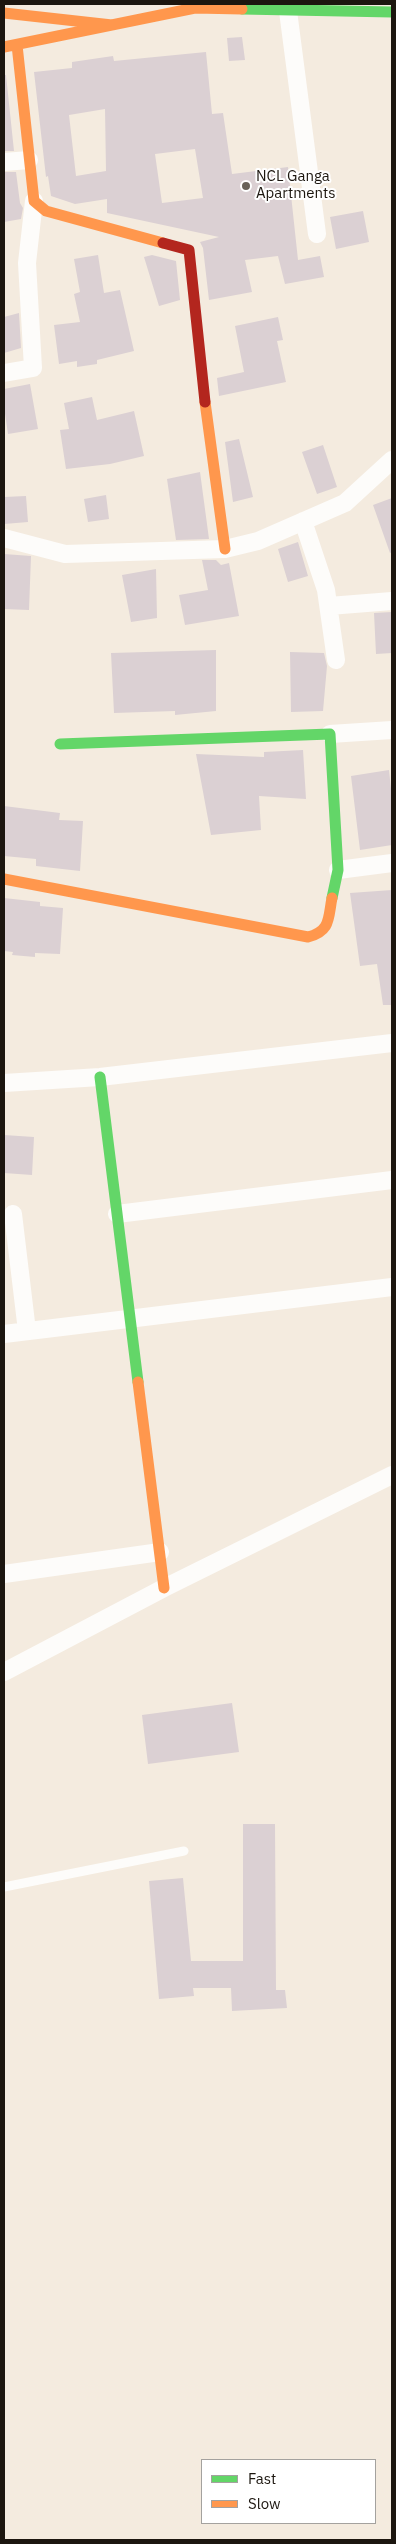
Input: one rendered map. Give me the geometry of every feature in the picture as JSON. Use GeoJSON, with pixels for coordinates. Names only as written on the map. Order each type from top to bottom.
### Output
{"type":"FeatureCollection","features":[{"type":"Feature","properties":{"kind":"main road"},"geometry":{"type":"LineString","coordinates":[[4,47],[195,8],[392,12]]}},
{"type":"Feature","properties":{"kind":"main road"},"geometry":{"type":"LineString","coordinates":[[4,13],[112,25]]}},
{"type":"Feature","properties":{"kind":"main road"},"geometry":{"type":"LineString","coordinates":[[17,45],[34,201],[46,211],[190,250],[205,399],[225,549]]}},
{"type":"Feature","properties":{"kind":"main road"},"geometry":{"type":"LineString","coordinates":[[4,879],[308,938],[320,934],[326,927],[338,870],[330,734],[60,744]]}},
{"type":"Feature","properties":{"kind":"main road"},"geometry":{"type":"LineString","coordinates":[[100,1077],[164,1588]]}},
{"type":"Feature","properties":{"kind":"street"},"geometry":{"type":"LineString","coordinates":[[288,11],[317,234]]}},
{"type":"Feature","properties":{"kind":"street"},"geometry":{"type":"LineString","coordinates":[[4,162],[29,160]]}},
{"type":"Feature","properties":{"kind":"street"},"geometry":{"type":"LineString","coordinates":[[4,373],[33,368],[27,263],[34,201]]}},
{"type":"Feature","properties":{"kind":"street"},"geometry":{"type":"LineString","coordinates":[[4,538],[65,554],[225,549],[258,541],[345,503],[392,460]]}},
{"type":"Feature","properties":{"kind":"street"},"geometry":{"type":"LineString","coordinates":[[303,522],[326,590],[336,660]]}},
{"type":"Feature","properties":{"kind":"street"},"geometry":{"type":"LineString","coordinates":[[329,606],[392,601]]}},
{"type":"Feature","properties":{"kind":"street"},"geometry":{"type":"LineString","coordinates":[[330,734],[392,730]]}},
{"type":"Feature","properties":{"kind":"street"},"geometry":{"type":"LineString","coordinates":[[338,870],[392,863]]}},
{"type":"Feature","properties":{"kind":"street"},"geometry":{"type":"LineString","coordinates":[[4,1083],[100,1077],[392,1043]]}},
{"type":"Feature","properties":{"kind":"street"},"geometry":{"type":"LineString","coordinates":[[117,1214],[392,1180]]}},
{"type":"Feature","properties":{"kind":"street"},"geometry":{"type":"LineString","coordinates":[[13,1214],[28,1331]]}},
{"type":"Feature","properties":{"kind":"street"},"geometry":{"type":"LineString","coordinates":[[4,1334],[392,1287]]}},
{"type":"Feature","properties":{"kind":"street"},"geometry":{"type":"LineString","coordinates":[[4,1672],[164,1588],[392,1475]]}},
{"type":"Feature","properties":{"kind":"street"},"geometry":{"type":"LineString","coordinates":[[4,1574],[160,1552]]}},
{"type":"Feature","properties":{"kind":"lane"},"geometry":{"type":"LineString","coordinates":[[4,1887],[184,1851]]}},
{"type":"Feature","properties":{"kind":"building"},"geometry":{"type":"Polygon","coordinates":[[[242,37],[245,60],[229,61],[227,38],[242,37]]]}},
{"type":"Feature","properties":{"kind":"building"},"geometry":{"type":"Polygon","coordinates":[[[206,52],[212,114],[223,113],[232,174],[288,167],[298,260],[320,256],[324,277],[285,284],[278,256],[245,260],[252,292],[209,300],[203,248],[200,242],[219,237],[107,213],[107,199],[75,204],[51,196],[48,176],[46,177],[34,72],[72,68],[72,62],[113,56],[114,61],[206,52]],[[105,109],[69,115],[76,176],[106,171],[105,109]],[[195,149],[155,154],[162,203],[203,198],[195,149]]]}},
{"type":"Feature","properties":{"kind":"building"},"geometry":{"type":"Polygon","coordinates":[[[4,75],[6,75],[14,151],[4,151],[4,75]]]}},
{"type":"Feature","properties":{"kind":"building"},"geometry":{"type":"Polygon","coordinates":[[[4,172],[16,172],[20,203],[23,208],[21,219],[4,222],[4,172]]]}},
{"type":"Feature","properties":{"kind":"building"},"geometry":{"type":"Polygon","coordinates":[[[363,211],[369,242],[336,249],[330,217],[363,211]]]}},
{"type":"Feature","properties":{"kind":"building"},"geometry":{"type":"Polygon","coordinates":[[[98,255],[104,293],[120,290],[134,351],[97,360],[97,364],[77,367],[77,361],[59,364],[54,325],[80,322],[74,294],[80,292],[74,259],[98,255]]]}},
{"type":"Feature","properties":{"kind":"building"},"geometry":{"type":"Polygon","coordinates":[[[152,255],[176,261],[180,300],[159,306],[144,257],[152,255]]]}},
{"type":"Feature","properties":{"kind":"building"},"geometry":{"type":"Polygon","coordinates":[[[19,313],[21,348],[4,353],[4,317],[19,313]]]}},
{"type":"Feature","properties":{"kind":"building"},"geometry":{"type":"Polygon","coordinates":[[[278,317],[283,340],[277,341],[286,382],[219,396],[217,378],[244,372],[235,326],[278,317]]]}},
{"type":"Feature","properties":{"kind":"building"},"geometry":{"type":"Polygon","coordinates":[[[30,384],[38,429],[8,434],[4,407],[4,389],[30,384]]]}},
{"type":"Feature","properties":{"kind":"building"},"geometry":{"type":"Polygon","coordinates":[[[92,397],[97,420],[134,411],[144,456],[110,464],[66,469],[60,430],[69,429],[64,403],[92,397]]]}},
{"type":"Feature","properties":{"kind":"building"},"geometry":{"type":"Polygon","coordinates":[[[239,439],[253,497],[233,502],[225,442],[239,439]]]}},
{"type":"Feature","properties":{"kind":"building"},"geometry":{"type":"Polygon","coordinates":[[[323,445],[337,487],[317,494],[302,452],[323,445]]]}},
{"type":"Feature","properties":{"kind":"building"},"geometry":{"type":"Polygon","coordinates":[[[200,472],[209,539],[176,540],[167,479],[200,472]]]}},
{"type":"Feature","properties":{"kind":"building"},"geometry":{"type":"Polygon","coordinates":[[[106,495],[109,519],[88,522],[84,499],[106,495]]]}},
{"type":"Feature","properties":{"kind":"building"},"geometry":{"type":"Polygon","coordinates":[[[26,496],[28,522],[4,524],[4,497],[26,496]]]}},
{"type":"Feature","properties":{"kind":"building"},"geometry":{"type":"Polygon","coordinates":[[[392,498],[392,552],[390,553],[373,505],[392,498]]]}},
{"type":"Feature","properties":{"kind":"building"},"geometry":{"type":"Polygon","coordinates":[[[298,542],[308,576],[288,582],[278,549],[298,542]]]}},
{"type":"Feature","properties":{"kind":"building"},"geometry":{"type":"Polygon","coordinates":[[[4,554],[31,556],[29,610],[4,609],[4,554]]]}},
{"type":"Feature","properties":{"kind":"building"},"geometry":{"type":"Polygon","coordinates":[[[202,560],[216,560],[221,565],[229,563],[239,616],[185,625],[179,595],[208,590],[202,560]]]}},
{"type":"Feature","properties":{"kind":"building"},"geometry":{"type":"Polygon","coordinates":[[[156,569],[157,618],[131,622],[122,575],[156,569]]]}},
{"type":"Feature","properties":{"kind":"building"},"geometry":{"type":"Polygon","coordinates":[[[392,612],[392,653],[376,654],[374,613],[392,612]]]}},
{"type":"Feature","properties":{"kind":"building"},"geometry":{"type":"Polygon","coordinates":[[[216,650],[216,711],[175,715],[175,711],[114,713],[111,653],[216,650]]]}},
{"type":"Feature","properties":{"kind":"building"},"geometry":{"type":"Polygon","coordinates":[[[290,652],[324,653],[327,666],[323,711],[291,712],[290,652]]]}},
{"type":"Feature","properties":{"kind":"building"},"geometry":{"type":"Polygon","coordinates":[[[303,750],[306,799],[259,796],[261,830],[211,835],[196,754],[264,757],[264,752],[303,750]]]}},
{"type":"Feature","properties":{"kind":"building"},"geometry":{"type":"Polygon","coordinates":[[[389,770],[392,798],[392,845],[360,850],[351,776],[389,770]]]}},
{"type":"Feature","properties":{"kind":"building"},"geometry":{"type":"Polygon","coordinates":[[[4,806],[60,813],[59,820],[83,821],[80,871],[36,866],[36,859],[4,856],[4,806]]]}},
{"type":"Feature","properties":{"kind":"building"},"geometry":{"type":"Polygon","coordinates":[[[392,890],[392,1005],[383,1005],[377,964],[360,966],[350,893],[392,890]]]}},
{"type":"Feature","properties":{"kind":"building"},"geometry":{"type":"Polygon","coordinates":[[[4,898],[40,902],[40,906],[63,908],[60,954],[35,953],[35,957],[12,955],[13,952],[4,951],[4,898]]]}},
{"type":"Feature","properties":{"kind":"building"},"geometry":{"type":"Polygon","coordinates":[[[4,1135],[34,1137],[32,1175],[4,1173],[4,1135]]]}},
{"type":"Feature","properties":{"kind":"building"},"geometry":{"type":"Polygon","coordinates":[[[232,1703],[239,1752],[148,1764],[142,1715],[232,1703]]]}},
{"type":"Feature","properties":{"kind":"building"},"geometry":{"type":"Polygon","coordinates":[[[243,1824],[275,1824],[276,1990],[285,1990],[287,2008],[232,2011],[231,1988],[193,1988],[194,1996],[159,1999],[149,1881],[183,1878],[191,1961],[243,1961],[243,1824]]]}},
{"type":"Feature","properties":{"kind":"traffic: fast"},"geometry":{"type":"LineString","coordinates":[[242,9],[392,12]]}},
{"type":"Feature","properties":{"kind":"traffic: fast"},"geometry":{"type":"LineString","coordinates":[[60,744],[330,734],[338,870],[332,898]]}},
{"type":"Feature","properties":{"kind":"traffic: fast"},"geometry":{"type":"LineString","coordinates":[[100,1077],[138,1382]]}},
{"type":"Feature","properties":{"kind":"traffic: slow"},"geometry":{"type":"LineString","coordinates":[[4,47],[195,8],[242,9]]}},
{"type":"Feature","properties":{"kind":"traffic: slow"},"geometry":{"type":"LineString","coordinates":[[4,13],[112,25]]}},
{"type":"Feature","properties":{"kind":"traffic: slow"},"geometry":{"type":"LineString","coordinates":[[17,45],[34,201],[46,211],[163,243]]}},
{"type":"Feature","properties":{"kind":"traffic: slow"},"geometry":{"type":"LineString","coordinates":[[205,402],[225,549]]}},
{"type":"Feature","properties":{"kind":"traffic: slow"},"geometry":{"type":"LineString","coordinates":[[4,879],[308,937],[325,927],[329,918],[332,898]]}},
{"type":"Feature","properties":{"kind":"traffic: slow"},"geometry":{"type":"LineString","coordinates":[[138,1382],[164,1588]]}},
{"type":"Feature","properties":{"kind":"traffic: jam"},"geometry":{"type":"LineString","coordinates":[[163,243],[189,250],[205,402]]}},
{"type":"Feature","properties":{"kind":"place","name":"NCL Ganga Apartments"},"geometry":{"type":"Point","coordinates":[246,186]}}]}
